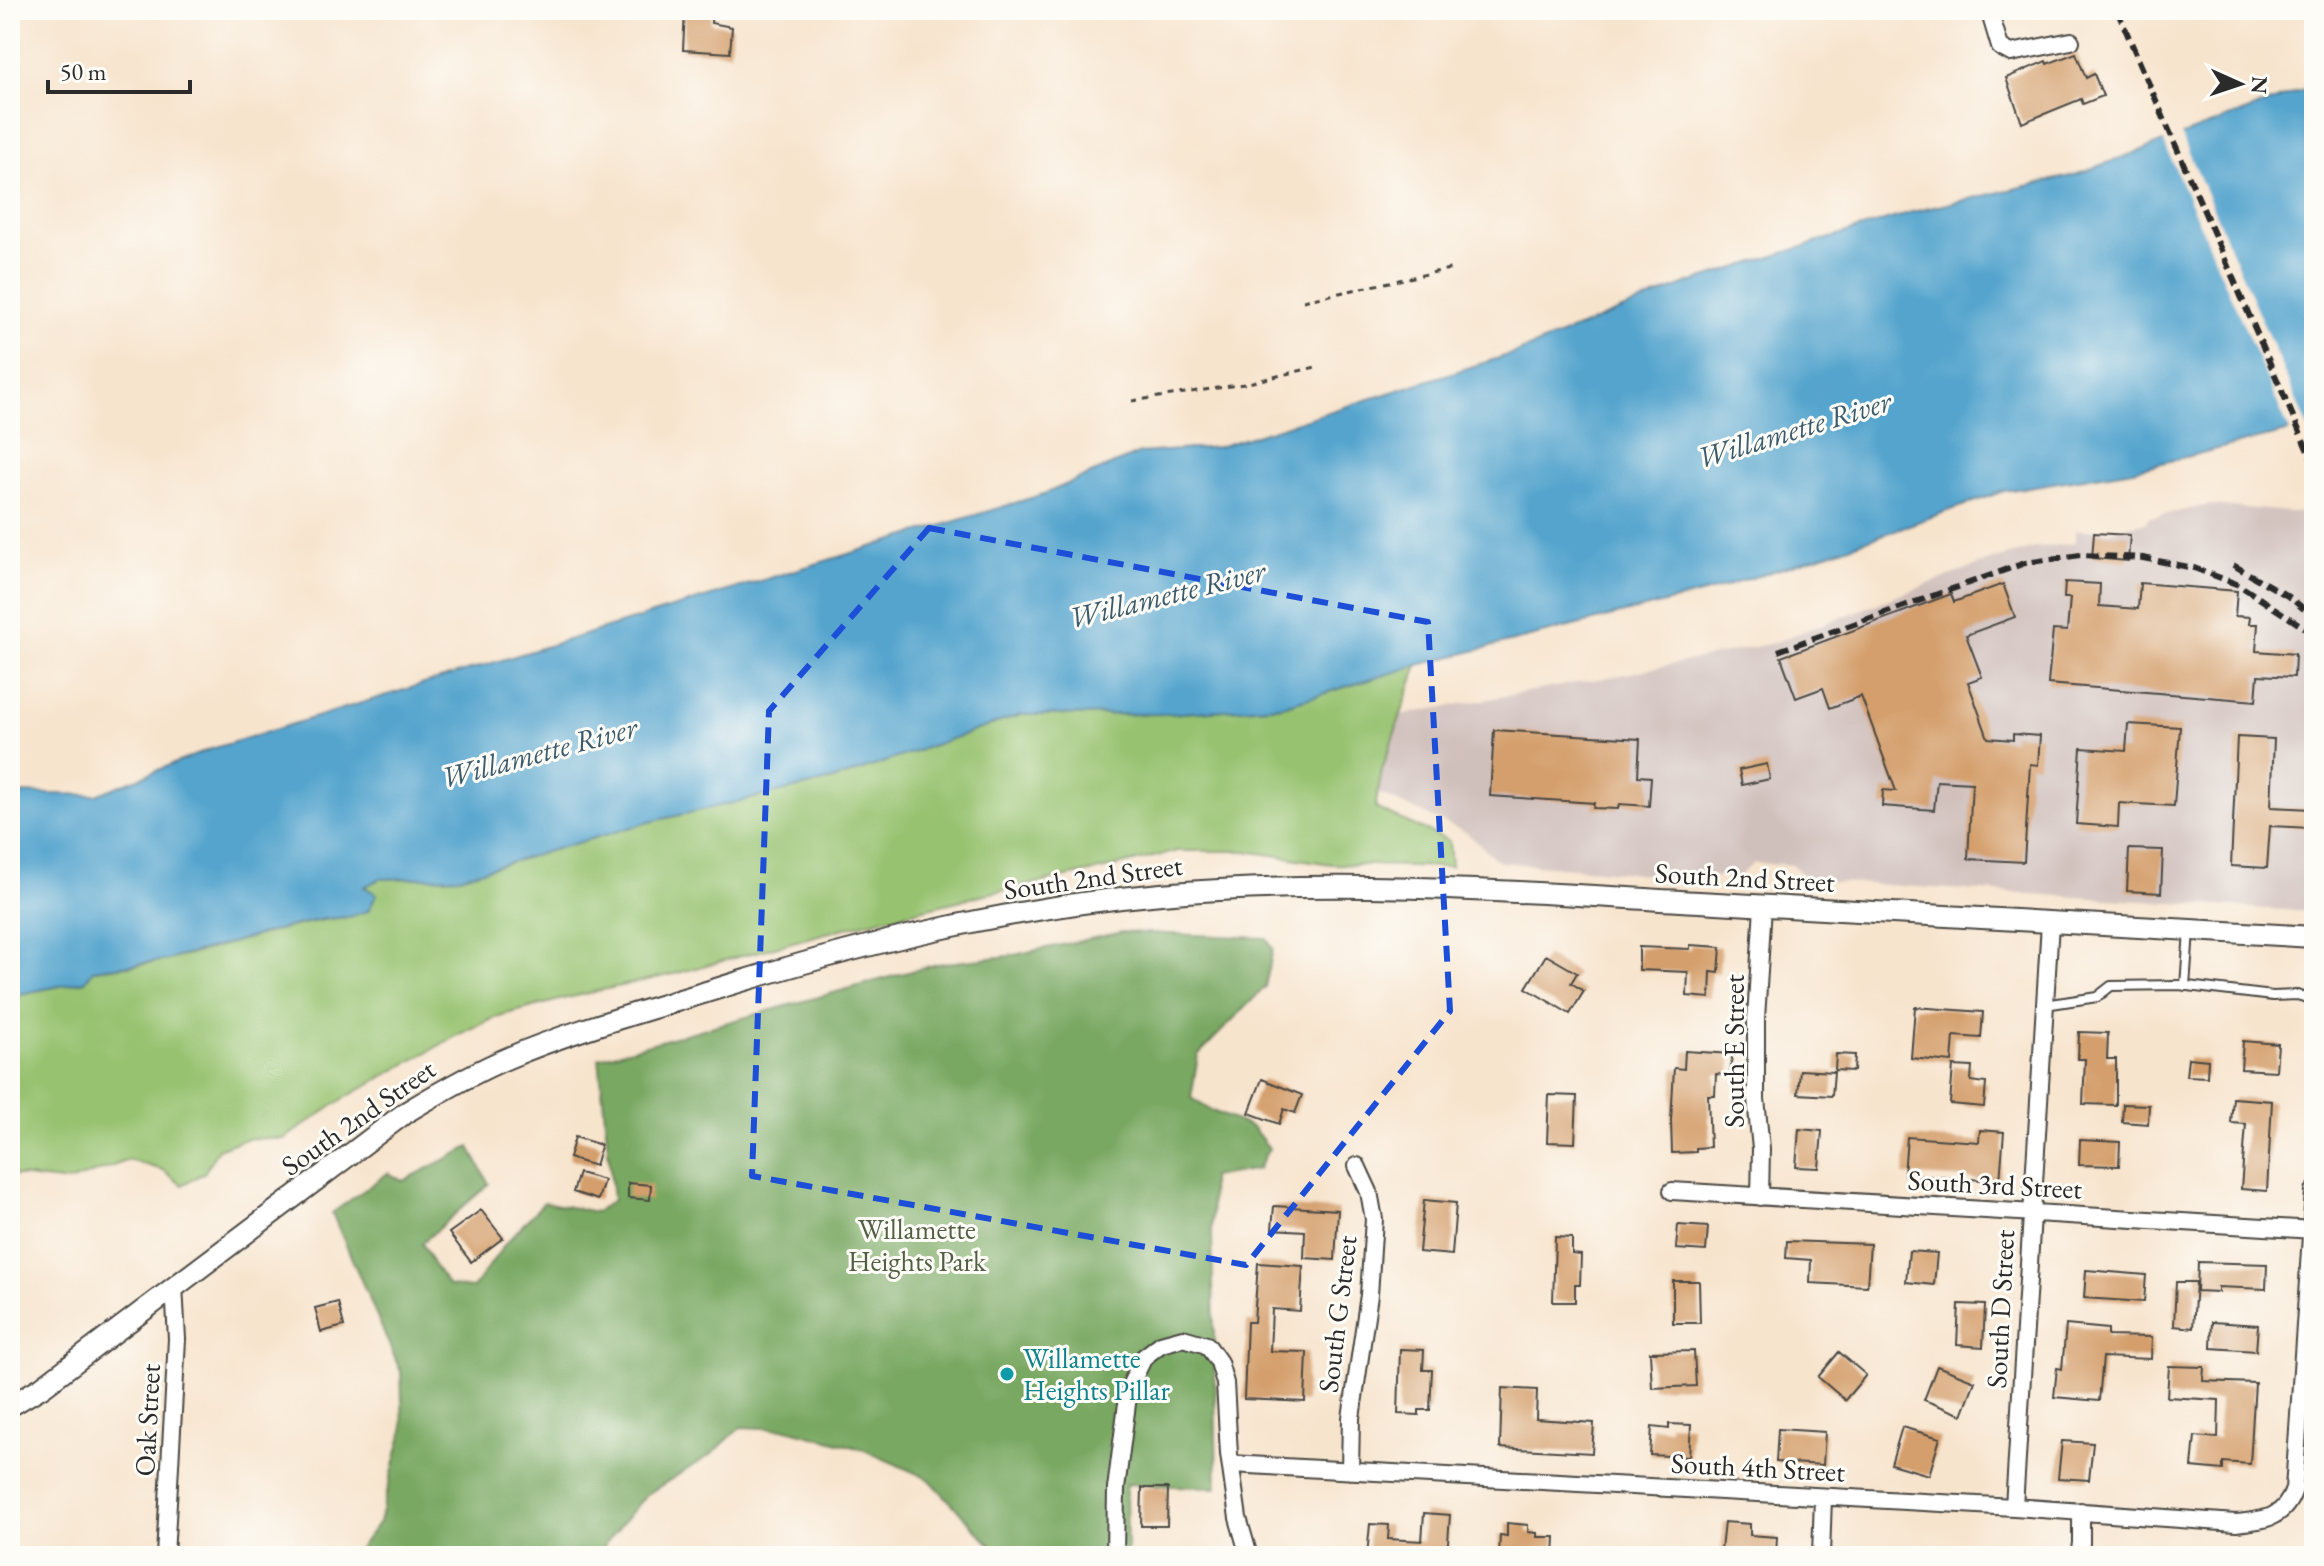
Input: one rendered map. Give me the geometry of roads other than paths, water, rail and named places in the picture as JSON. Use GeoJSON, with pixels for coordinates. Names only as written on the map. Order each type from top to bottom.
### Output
{"type":"FeatureCollection","features":[{"type":"Feature","properties":{"kind":"street"},"geometry":{"type":"LineString","coordinates":[[1989,10],[2000,47],[2011,53],[2071,41]]}},
{"type":"Feature","properties":{"kind":"street","name":"South 2nd Street"},"geometry":{"type":"LineString","coordinates":[[10,1406],[42,1387],[405,1113],[448,1087],[507,1058],[571,1034],[803,962],[930,929],[1157,895],[1237,888],[1338,886],[1516,891],[2314,937]]}},
{"type":"Feature","properties":{"kind":"street","name":"South E Street"},"geometry":{"type":"LineString","coordinates":[[1760,1197],[1756,1019],[1763,906]]}},
{"type":"Feature","properties":{"kind":"street","name":"South D Street"},"geometry":{"type":"LineString","coordinates":[[2014,1507],[2050,923]]}},
{"type":"Feature","properties":{"kind":"street","name":"South G Street"},"geometry":{"type":"LineString","coordinates":[[1350,1471],[1354,1392],[1369,1295],[1374,1235],[1369,1192],[1357,1166]]}},
{"type":"Feature","properties":{"kind":"street","name":"South 3rd Street"},"geometry":{"type":"LineString","coordinates":[[1672,1191],[2313,1230]]}},
{"type":"Feature","properties":{"kind":"street"},"geometry":{"type":"LineString","coordinates":[[2313,1230],[2314,1191]]}},
{"type":"Feature","properties":{"kind":"street","name":"South 4th Street"},"geometry":{"type":"LineString","coordinates":[[1231,1464],[2014,1507],[2236,1523],[2261,1520],[2281,1512],[2289,1504],[2294,1489],[2313,1230]]}},
{"type":"Feature","properties":{"kind":"street","name":"Oak Street"},"geometry":{"type":"LineString","coordinates":[[165,1556],[177,1339],[174,1286]]}},
{"type":"Feature","properties":{"kind":"street"},"geometry":{"type":"LineString","coordinates":[[1115,1556],[1116,1489],[1129,1388],[1144,1357],[1161,1344],[1183,1338],[1207,1345],[1219,1362],[1225,1383],[1238,1518],[1249,1556]]}},
{"type":"Feature","properties":{"kind":"street"},"geometry":{"type":"LineString","coordinates":[[1821,1556],[1823,1497]]}},
{"type":"Feature","properties":{"kind":"street"},"geometry":{"type":"LineString","coordinates":[[2079,1556],[2081,1511]]}},
{"type":"Feature","properties":{"kind":"lane"},"geometry":{"type":"LineString","coordinates":[[2185,986],[2189,931]]}},
{"type":"Feature","properties":{"kind":"lane"},"geometry":{"type":"LineString","coordinates":[[2045,1005],[2097,997],[2111,986],[2185,986],[2273,996],[2297,995],[2314,1000]]}},
{"type":"Feature","properties":{"kind":"water","name":"Willamette River"},"geometry":{"type":"Polygon","coordinates":[[[2314,86],[2314,425],[2133,470],[2004,491],[1839,550],[1708,592],[1418,665],[1282,706],[1167,714],[1020,715],[833,780],[649,822],[459,877],[379,879],[364,887],[377,894],[368,911],[349,917],[292,926],[167,960],[93,970],[85,981],[10,994],[10,793],[96,795],[208,750],[1044,494],[1140,453],[1218,447],[1521,351],[1686,284],[1912,212],[2075,175],[2314,86]]]}},
{"type":"Feature","properties":{"kind":"railway"},"geometry":{"type":"LineString","coordinates":[[2117,10],[2314,465]]}},
{"type":"Feature","properties":{"kind":"railway"},"geometry":{"type":"LineString","coordinates":[[1778,651],[2025,563],[2080,555],[2143,558],[2194,568],[2239,585],[2314,634]]}},
{"type":"Feature","properties":{"kind":"railway"},"geometry":{"type":"LineString","coordinates":[[2233,565],[2291,598],[2314,618]]}},
{"type":"Feature","properties":{"kind":"place","name":"Willamette Heights Pillar"},"geometry":{"type":"Point","coordinates":[1007,1374]}},
{"type":"Feature","properties":{"kind":"park label","name":"Willamette Heights Park"},"geometry":{"type":"Point","coordinates":[917,1245]}}]}
